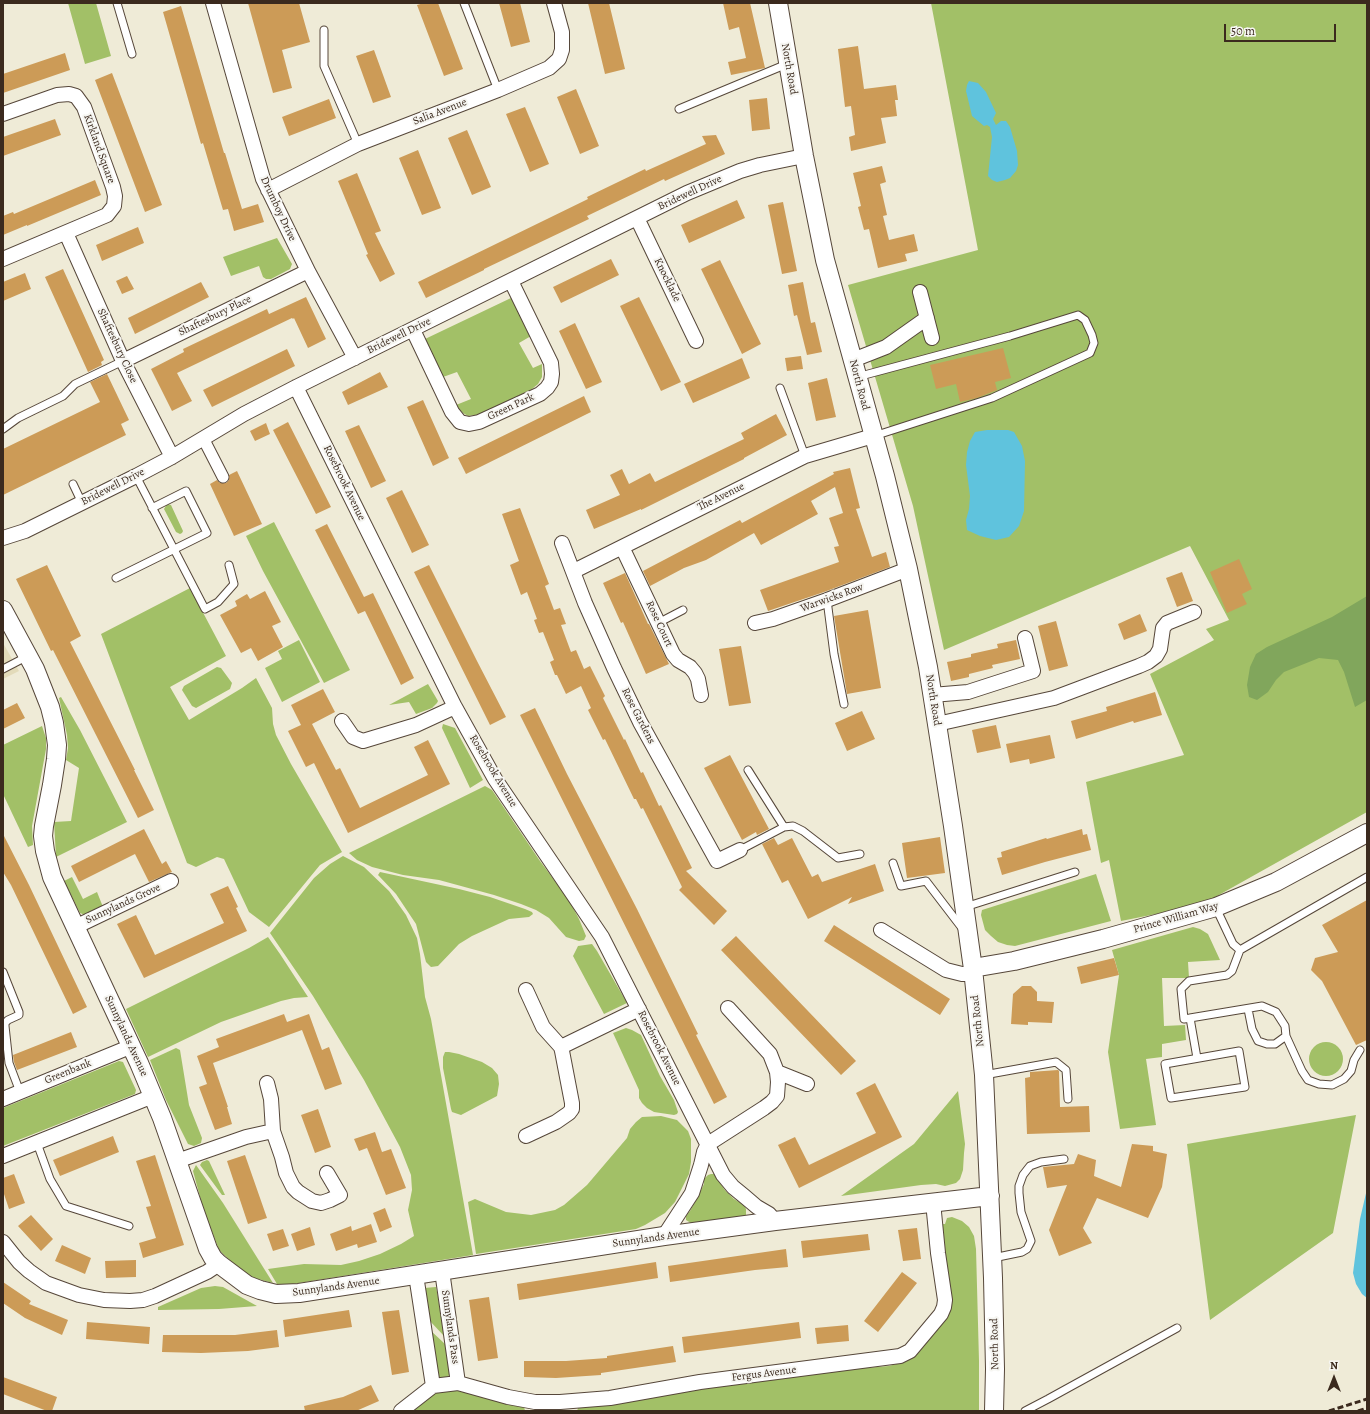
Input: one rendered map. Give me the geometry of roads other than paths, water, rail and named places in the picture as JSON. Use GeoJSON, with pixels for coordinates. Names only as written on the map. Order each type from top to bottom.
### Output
{"type":"FeatureCollection","features":[{"type":"Feature","properties":{"kind":"street","name":"Drumboy Drive"},"geometry":{"type":"LineString","coordinates":[[213,3],[263,179],[308,271],[355,358]]}},
{"type":"Feature","properties":{"kind":"street","name":"Salia Avenue"},"geometry":{"type":"LineString","coordinates":[[268,190],[322,161],[358,144],[498,90],[543,71],[555,64],[559,59],[562,50],[563,38],[554,3]]}},
{"type":"Feature","properties":{"kind":"street","name":"North Road"},"geometry":{"type":"LineString","coordinates":[[778,3],[804,156],[825,260],[908,569],[928,667],[953,826],[973,971],[984,1075],[992,1258],[995,1369],[994,1411]]}},
{"type":"Feature","properties":{"kind":"street","name":"Kirkland Square"},"geometry":{"type":"LineString","coordinates":[[3,114],[54,96],[63,94],[72,94],[76,96],[83,104],[113,187],[115,201],[113,208],[107,215],[3,259]]}},
{"type":"Feature","properties":{"kind":"street","name":"Bridewell Drive"},"geometry":{"type":"LineString","coordinates":[[3,538],[25,531],[136,476],[296,386],[413,330],[694,190],[740,171],[760,165],[804,156]]}},
{"type":"Feature","properties":{"kind":"street","name":"Knocklade"},"geometry":{"type":"LineString","coordinates":[[637,218],[696,341]]}},
{"type":"Feature","properties":{"kind":"street","name":"Shaftesbury Close"},"geometry":{"type":"LineString","coordinates":[[66,233],[123,361],[172,457]]}},
{"type":"Feature","properties":{"kind":"street","name":"Shaftesbury Place"},"geometry":{"type":"LineString","coordinates":[[123,361],[308,271]]}},
{"type":"Feature","properties":{"kind":"street","name":"Green Park"},"geometry":{"type":"LineString","coordinates":[[413,330],[452,412],[460,422],[469,424],[479,422],[540,394],[551,382],[551,363],[511,281]]}},
{"type":"Feature","properties":{"kind":"street"},"geometry":{"type":"LineString","coordinates":[[920,292],[932,338]]}},
{"type":"Feature","properties":{"kind":"street"},"geometry":{"type":"LineString","coordinates":[[855,368],[927,318]]}},
{"type":"Feature","properties":{"kind":"street","name":"Rosebrook Avenue"},"geometry":{"type":"LineString","coordinates":[[296,386],[455,707],[495,779],[602,937],[717,1164],[733,1187],[775,1220]]}},
{"type":"Feature","properties":{"kind":"street","name":"The Avenue"},"geometry":{"type":"LineString","coordinates":[[574,571],[805,456],[873,436]]}},
{"type":"Feature","properties":{"kind":"street"},"geometry":{"type":"LineString","coordinates":[[203,438],[223,477]]}},
{"type":"Feature","properties":{"kind":"street","name":"Rose Gardens"},"geometry":{"type":"LineString","coordinates":[[562,543],[585,603],[640,722],[717,861],[740,850]]}},
{"type":"Feature","properties":{"kind":"street","name":"Rose Court"},"geometry":{"type":"LineString","coordinates":[[622,547],[673,654],[678,660],[690,667],[695,673],[698,679],[701,695]]}},
{"type":"Feature","properties":{"kind":"street","name":"Warwicks Row"},"geometry":{"type":"LineString","coordinates":[[755,623],[773,619],[827,600],[908,569]]}},
{"type":"Feature","properties":{"kind":"street","name":"Sunnylands Avenue"},"geometry":{"type":"LineString","coordinates":[[3,610],[35,669],[50,707],[54,723],[57,744],[52,785],[44,826],[44,851],[52,877],[132,1046],[153,1096],[204,1239],[213,1258],[247,1285],[276,1294],[299,1293],[775,1220],[990,1196]]}},
{"type":"Feature","properties":{"kind":"street"},"geometry":{"type":"LineString","coordinates":[[937,724],[1054,698],[1139,666],[1156,656],[1160,649],[1163,628],[1167,623],[1194,612]]}},
{"type":"Feature","properties":{"kind":"street"},"geometry":{"type":"LineString","coordinates":[[932,695],[968,692],[1033,671],[1025,638]]}},
{"type":"Feature","properties":{"kind":"street"},"geometry":{"type":"LineString","coordinates":[[342,721],[354,737],[363,741],[416,725],[455,707]]}},
{"type":"Feature","properties":{"kind":"street","name":"Prince William Way"},"geometry":{"type":"LineString","coordinates":[[973,971],[1096,941],[1216,907],[1276,882],[1367,833]]}},
{"type":"Feature","properties":{"kind":"street","name":"Sunnylands Grove"},"geometry":{"type":"LineString","coordinates":[[75,927],[171,881]]}},
{"type":"Feature","properties":{"kind":"street"},"geometry":{"type":"LineString","coordinates":[[881,930],[946,970],[962,974],[973,971]]}},
{"type":"Feature","properties":{"kind":"street"},"geometry":{"type":"LineString","coordinates":[[526,990],[543,1027],[561,1047],[570,1086],[572,1109],[569,1113],[556,1122],[526,1136]]}},
{"type":"Feature","properties":{"kind":"street"},"geometry":{"type":"LineString","coordinates":[[664,1236],[692,1193],[704,1152],[708,1144],[772,1102],[777,1096],[777,1072],[770,1054],[728,1008]]}},
{"type":"Feature","properties":{"kind":"street"},"geometry":{"type":"LineString","coordinates":[[561,1047],[638,1009]]}},
{"type":"Feature","properties":{"kind":"street","name":"Greenbank"},"geometry":{"type":"LineString","coordinates":[[3,1099],[132,1046]]}},
{"type":"Feature","properties":{"kind":"street"},"geometry":{"type":"LineString","coordinates":[[777,1072],[807,1084]]}},
{"type":"Feature","properties":{"kind":"street"},"geometry":{"type":"LineString","coordinates":[[267,1083],[272,1099],[273,1131],[286,1173],[293,1187],[312,1201],[317,1203],[326,1202],[340,1195],[327,1173]]}},
{"type":"Feature","properties":{"kind":"street"},"geometry":{"type":"LineString","coordinates":[[3,1156],[153,1096]]}},
{"type":"Feature","properties":{"kind":"street"},"geometry":{"type":"LineString","coordinates":[[177,1161],[246,1137],[273,1131]]}},
{"type":"Feature","properties":{"kind":"street","name":"Fergus Avenue"},"geometry":{"type":"LineString","coordinates":[[458,1383],[508,1397],[535,1402],[560,1402],[610,1398],[700,1382],[900,1356],[910,1351],[941,1314],[944,1307],[945,1300],[933,1202]]}},
{"type":"Feature","properties":{"kind":"street"},"geometry":{"type":"LineString","coordinates":[[3,1242],[19,1262],[38,1279],[64,1290],[104,1300],[130,1301],[142,1300],[155,1296],[184,1284],[219,1264]]}},
{"type":"Feature","properties":{"kind":"street","name":"Sunnylands Pass"},"geometry":{"type":"LineString","coordinates":[[442,1271],[458,1383]]}},
{"type":"Feature","properties":{"kind":"street"},"geometry":{"type":"LineString","coordinates":[[416,1275],[433,1386]]}},
{"type":"Feature","properties":{"kind":"street"},"geometry":{"type":"LineString","coordinates":[[401,1411],[433,1386],[458,1383]]}},
{"type":"Feature","properties":{"kind":"lane"},"geometry":{"type":"LineString","coordinates":[[118,3],[132,54]]}},
{"type":"Feature","properties":{"kind":"lane"},"geometry":{"type":"LineString","coordinates":[[464,3],[498,90]]}},
{"type":"Feature","properties":{"kind":"lane"},"geometry":{"type":"LineString","coordinates":[[324,30],[324,66],[358,144]]}},
{"type":"Feature","properties":{"kind":"lane"},"geometry":{"type":"LineString","coordinates":[[679,109],[788,64]]}},
{"type":"Feature","properties":{"kind":"lane"},"geometry":{"type":"LineString","coordinates":[[855,368],[1010,336],[1078,315],[1085,320],[1092,334],[1094,343],[1090,353],[992,398],[873,436]]}},
{"type":"Feature","properties":{"kind":"lane"},"geometry":{"type":"LineString","coordinates":[[3,429],[18,418],[63,396],[75,384],[123,361]]}},
{"type":"Feature","properties":{"kind":"lane"},"geometry":{"type":"LineString","coordinates":[[780,388],[805,456]]}},
{"type":"Feature","properties":{"kind":"lane"},"geometry":{"type":"LineString","coordinates":[[136,476],[205,609],[218,602],[234,584],[229,565]]}},
{"type":"Feature","properties":{"kind":"lane"},"geometry":{"type":"LineString","coordinates":[[73,484],[82,502]]}},
{"type":"Feature","properties":{"kind":"lane"},"geometry":{"type":"LineString","coordinates":[[116,578],[207,533],[186,491],[152,508]]}},
{"type":"Feature","properties":{"kind":"lane"},"geometry":{"type":"LineString","coordinates":[[827,600],[834,654],[844,704]]}},
{"type":"Feature","properties":{"kind":"lane"},"geometry":{"type":"LineString","coordinates":[[658,623],[684,610]]}},
{"type":"Feature","properties":{"kind":"lane"},"geometry":{"type":"LineString","coordinates":[[3,669],[28,656]]}},
{"type":"Feature","properties":{"kind":"lane"},"geometry":{"type":"LineString","coordinates":[[748,770],[784,827]]}},
{"type":"Feature","properties":{"kind":"lane"},"geometry":{"type":"LineString","coordinates":[[740,850],[784,827],[793,826],[803,831],[838,858],[860,854]]}},
{"type":"Feature","properties":{"kind":"lane"},"geometry":{"type":"LineString","coordinates":[[893,863],[901,886],[926,881],[968,936]]}},
{"type":"Feature","properties":{"kind":"lane"},"geometry":{"type":"LineString","coordinates":[[964,907],[1075,872]]}},
{"type":"Feature","properties":{"kind":"lane"},"geometry":{"type":"LineString","coordinates":[[1360,1050],[1354,1060],[1351,1071],[1344,1079],[1332,1085],[1319,1084],[1308,1080],[1286,1036],[1285,1026],[1276,1012],[1262,1006],[1184,1019],[1180,990],[1189,981],[1228,975],[1232,971],[1240,950],[1367,877]]}},
{"type":"Feature","properties":{"kind":"lane"},"geometry":{"type":"LineString","coordinates":[[1216,907],[1233,944],[1240,950]]}},
{"type":"Feature","properties":{"kind":"lane"},"geometry":{"type":"LineString","coordinates":[[3,972],[19,1012],[19,1015],[5,1023],[5,1026],[9,1063],[20,1092]]}},
{"type":"Feature","properties":{"kind":"lane"},"geometry":{"type":"LineString","coordinates":[[1248,1009],[1252,1029],[1258,1041],[1267,1044],[1275,1044],[1286,1036]]}},
{"type":"Feature","properties":{"kind":"lane"},"geometry":{"type":"LineString","coordinates":[[1190,1018],[1197,1058]]}},
{"type":"Feature","properties":{"kind":"lane"},"geometry":{"type":"LineString","coordinates":[[1239,1051],[1245,1087],[1171,1098],[1165,1064],[1197,1058],[1239,1051]]}},
{"type":"Feature","properties":{"kind":"lane"},"geometry":{"type":"LineString","coordinates":[[984,1075],[1056,1062],[1066,1070],[1068,1099]]}},
{"type":"Feature","properties":{"kind":"lane"},"geometry":{"type":"LineString","coordinates":[[37,1143],[50,1179],[66,1206],[129,1226]]}},
{"type":"Feature","properties":{"kind":"lane"},"geometry":{"type":"LineString","coordinates":[[992,1258],[1022,1252],[1027,1249],[1031,1241],[1021,1212],[1018,1193],[1023,1175],[1030,1166],[1041,1162],[1064,1159]]}},
{"type":"Feature","properties":{"kind":"lane"},"geometry":{"type":"LineString","coordinates":[[1025,1411],[1048,1400],[1177,1328]]}},
{"type":"Feature","properties":{"kind":"water"},"geometry":{"type":"Polygon","coordinates":[[[969,81],[978,83],[986,92],[996,113],[993,119],[996,125],[1001,121],[1006,121],[1010,127],[1017,151],[1018,165],[1016,171],[1010,178],[1005,180],[997,182],[988,176],[992,137],[990,127],[987,125],[984,126],[972,116],[966,91],[969,81]]]}},
{"type":"Feature","properties":{"kind":"water"},"geometry":{"type":"Polygon","coordinates":[[[987,430],[1008,430],[1014,432],[1022,446],[1025,461],[1024,511],[1019,526],[1009,537],[996,540],[980,536],[967,530],[966,520],[970,496],[966,465],[967,452],[970,441],[975,432],[987,430]]]}},
{"type":"Feature","properties":{"kind":"water"},"geometry":{"type":"Polygon","coordinates":[[[1367,1189],[1367,1298],[1362,1294],[1356,1284],[1353,1273],[1360,1219],[1367,1189]]]}},
{"type":"Feature","properties":{"kind":"railway"},"geometry":{"type":"LineString","coordinates":[[1329,1411],[1367,1399]]}},
{"type":"Feature","properties":{"kind":"railway"},"geometry":{"type":"LineString","coordinates":[[1358,1411],[1367,1408]]}}]}
